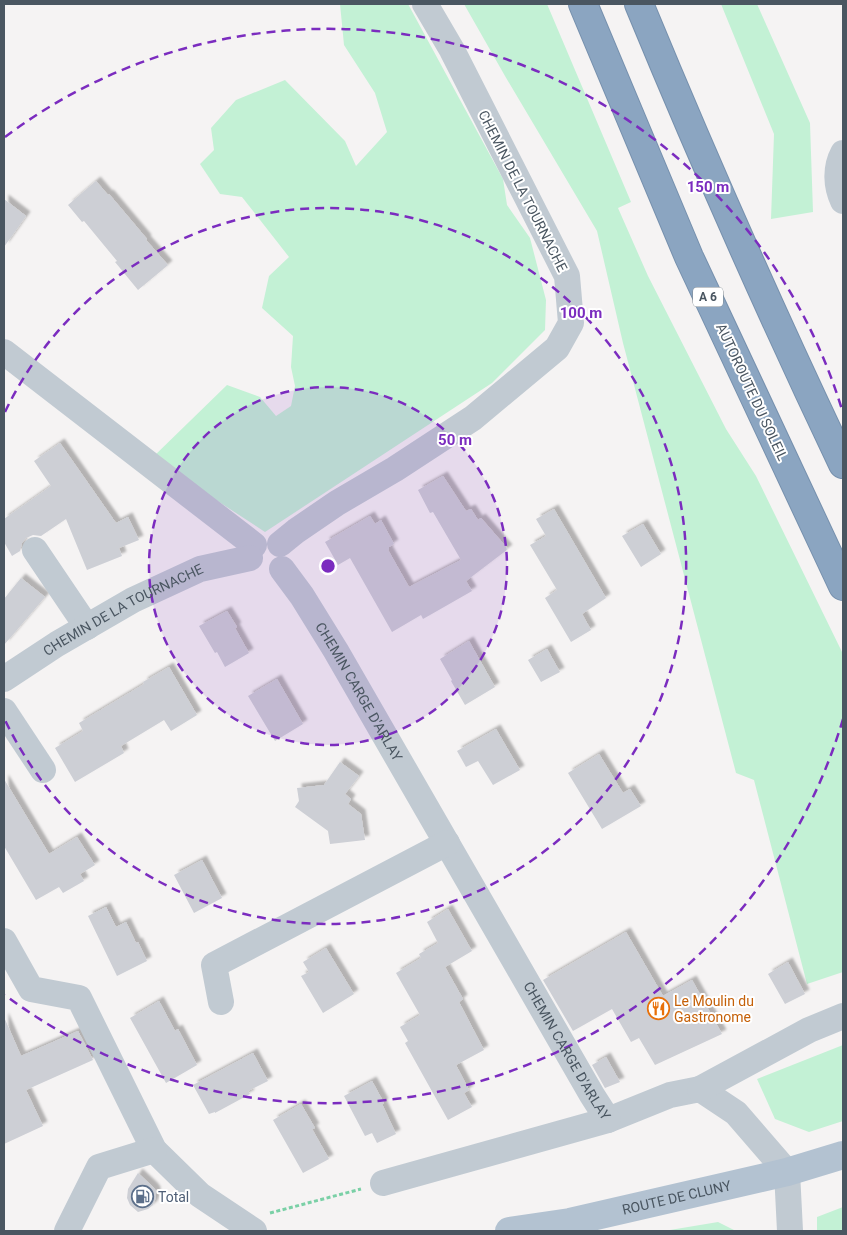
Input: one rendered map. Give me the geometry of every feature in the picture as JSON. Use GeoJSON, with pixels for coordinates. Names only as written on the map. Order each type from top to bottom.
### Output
{"type":"FeatureCollection","features":[{"type":"Feature","properties":{"kind":"highway","name":"AUTOROUTE DU SOLEIL"},"geometry":{"type":"LineString","coordinates":[[583,4],[689,257],[843,586]]}},
{"type":"Feature","properties":{"kind":"highway"},"geometry":{"type":"LineString","coordinates":[[639,4],[738,236],[843,464]]}},
{"type":"Feature","properties":{"kind":"main road","name":"ROUTE DE CLUNY"},"geometry":{"type":"LineString","coordinates":[[509,1231],[570,1222],[788,1172],[843,1155]]}},
{"type":"Feature","properties":{"kind":"street","name":"CHEMIN DE LA TOURNACHE"},"geometry":{"type":"LineString","coordinates":[[281,556],[296,531],[337,503],[395,469],[473,418],[557,348],[571,323],[567,276],[452,50],[425,4]]}},
{"type":"Feature","properties":{"kind":"street"},"geometry":{"type":"LineString","coordinates":[[843,153],[839,160],[837,177],[843,201]]}},
{"type":"Feature","properties":{"kind":"street"},"geometry":{"type":"LineString","coordinates":[[4,352],[252,551],[251,564],[256,571],[263,575],[277,573],[281,556]]}},
{"type":"Feature","properties":{"kind":"street"},"geometry":{"type":"LineString","coordinates":[[35,550],[87,627]]}},
{"type":"Feature","properties":{"kind":"street","name":"CHEMIN DE LA TOURNACHE"},"geometry":{"type":"LineString","coordinates":[[4,679],[56,644],[133,600],[200,570],[252,551]]}},
{"type":"Feature","properties":{"kind":"street","name":"CHEMIN CARGE D'ARLAY"},"geometry":{"type":"LineString","coordinates":[[281,556],[302,596],[336,651],[608,1120],[670,1095],[700,1089],[809,1030],[843,1016]]}},
{"type":"Feature","properties":{"kind":"street"},"geometry":{"type":"LineString","coordinates":[[4,711],[43,770]]}},
{"type":"Feature","properties":{"kind":"street"},"geometry":{"type":"LineString","coordinates":[[221,1002],[214,966],[447,843]]}},
{"type":"Feature","properties":{"kind":"street"},"geometry":{"type":"LineString","coordinates":[[4,942],[31,989],[79,998],[154,1150],[200,1196],[246,1226]]}},
{"type":"Feature","properties":{"kind":"street"},"geometry":{"type":"LineString","coordinates":[[700,1089],[736,1113],[788,1172],[790,1231]]}},
{"type":"Feature","properties":{"kind":"street"},"geometry":{"type":"LineString","coordinates":[[383,1183],[608,1120]]}},
{"type":"Feature","properties":{"kind":"street"},"geometry":{"type":"LineString","coordinates":[[67,1231],[99,1167],[154,1150]]}},
{"type":"Feature","properties":{"kind":"path"},"geometry":{"type":"LineString","coordinates":[[246,1226],[383,1183]]}},
{"type":"Feature","properties":{"kind":"green space"},"geometry":{"type":"Polygon","coordinates":[[[340,4],[408,4],[503,179],[507,205],[530,238],[546,300],[545,330],[492,383],[265,532],[152,458],[227,385],[260,397],[276,416],[291,406],[295,386],[291,367],[293,336],[262,308],[269,276],[289,257],[242,197],[220,194],[200,164],[214,150],[211,128],[236,100],[285,80],[345,141],[356,166],[387,132],[375,93],[344,45],[340,4]]]}},
{"type":"Feature","properties":{"kind":"green space"},"geometry":{"type":"Polygon","coordinates":[[[464,4],[547,4],[631,202],[618,208],[648,276],[726,429],[756,476],[843,654],[843,972],[807,984],[754,780],[736,773],[623,343],[597,231],[464,4]]]}},
{"type":"Feature","properties":{"kind":"green space"},"geometry":{"type":"Polygon","coordinates":[[[721,4],[757,4],[810,123],[813,212],[771,219],[774,134],[721,4]]]}},
{"type":"Feature","properties":{"kind":"green space"},"geometry":{"type":"Polygon","coordinates":[[[843,1045],[843,1121],[809,1132],[775,1119],[757,1079],[843,1045]]]}},
{"type":"Feature","properties":{"kind":"green space"},"geometry":{"type":"Polygon","coordinates":[[[843,1207],[843,1231],[817,1231],[817,1217],[843,1207]]]}},
{"type":"Feature","properties":{"kind":"green space"},"geometry":{"type":"Polygon","coordinates":[[[718,1222],[736,1231],[664,1231],[718,1222]]]}},
{"type":"Feature","properties":{"kind":"building"},"geometry":{"type":"Polygon","coordinates":[[[96,181],[168,265],[138,290],[115,262],[117,261],[84,221],[82,222],[68,205],[96,181]]]}},
{"type":"Feature","properties":{"kind":"building"},"geometry":{"type":"Polygon","coordinates":[[[4,199],[26,216],[4,247],[4,199]]]}},
{"type":"Feature","properties":{"kind":"building"},"geometry":{"type":"Polygon","coordinates":[[[60,443],[116,523],[128,517],[139,540],[119,548],[122,556],[87,570],[66,519],[41,536],[33,535],[26,538],[22,543],[20,551],[12,556],[4,542],[4,519],[51,486],[34,461],[60,443]]]}},
{"type":"Feature","properties":{"kind":"building"},"geometry":{"type":"Polygon","coordinates":[[[443,476],[466,511],[471,509],[478,520],[481,518],[508,549],[466,581],[472,591],[423,619],[421,615],[392,632],[350,558],[338,565],[325,542],[370,516],[375,524],[381,520],[394,544],[388,550],[409,587],[461,560],[433,512],[430,513],[418,490],[443,476]]]}},
{"type":"Feature","properties":{"kind":"building"},"geometry":{"type":"Polygon","coordinates":[[[554,509],[606,598],[582,614],[591,630],[571,642],[545,598],[557,590],[530,545],[546,536],[536,519],[554,509]]]}},
{"type":"Feature","properties":{"kind":"building"},"geometry":{"type":"Polygon","coordinates":[[[643,524],[661,554],[641,567],[622,536],[643,524]]]}},
{"type":"Feature","properties":{"kind":"building"},"geometry":{"type":"Polygon","coordinates":[[[21,578],[45,597],[4,645],[4,599],[21,578]]]}},
{"type":"Feature","properties":{"kind":"building"},"geometry":{"type":"Polygon","coordinates":[[[227,611],[249,653],[225,667],[199,626],[227,611]]]}},
{"type":"Feature","properties":{"kind":"building"},"geometry":{"type":"Polygon","coordinates":[[[469,641],[495,687],[465,705],[440,659],[469,641]]]}},
{"type":"Feature","properties":{"kind":"building"},"geometry":{"type":"Polygon","coordinates":[[[547,649],[560,672],[541,682],[528,660],[547,649]]]}},
{"type":"Feature","properties":{"kind":"building"},"geometry":{"type":"Polygon","coordinates":[[[169,667],[197,715],[171,731],[164,720],[121,746],[124,753],[75,782],[55,748],[83,731],[79,723],[169,667]]]}},
{"type":"Feature","properties":{"kind":"building"},"geometry":{"type":"Polygon","coordinates":[[[277,679],[303,724],[275,741],[248,696],[277,679]]]}},
{"type":"Feature","properties":{"kind":"building"},"geometry":{"type":"Polygon","coordinates":[[[496,729],[520,770],[493,785],[478,761],[466,767],[457,751],[496,729]]]}},
{"type":"Feature","properties":{"kind":"building"},"geometry":{"type":"Polygon","coordinates":[[[599,754],[623,793],[630,789],[641,806],[602,829],[568,773],[599,754]]]}},
{"type":"Feature","properties":{"kind":"building"},"geometry":{"type":"Polygon","coordinates":[[[340,762],[359,776],[345,794],[351,799],[348,804],[361,814],[365,840],[330,844],[328,831],[295,807],[299,801],[297,788],[324,785],[340,762]]]}},
{"type":"Feature","properties":{"kind":"building"},"geometry":{"type":"Polygon","coordinates":[[[4,779],[49,854],[77,837],[95,865],[80,874],[84,881],[63,893],[59,887],[36,900],[4,846],[4,779]]]}},
{"type":"Feature","properties":{"kind":"building"},"geometry":{"type":"Polygon","coordinates":[[[202,860],[222,898],[194,913],[174,875],[202,860]]]}},
{"type":"Feature","properties":{"kind":"building"},"geometry":{"type":"Polygon","coordinates":[[[106,907],[116,927],[126,922],[147,961],[117,976],[88,916],[106,907]]]}},
{"type":"Feature","properties":{"kind":"building"},"geometry":{"type":"Polygon","coordinates":[[[448,909],[472,951],[445,967],[463,999],[459,1002],[484,1050],[456,1065],[469,1090],[464,1093],[472,1107],[448,1120],[405,1043],[408,1041],[400,1027],[420,1015],[396,973],[421,958],[419,954],[438,943],[427,922],[448,909]]]}},
{"type":"Feature","properties":{"kind":"building"},"geometry":{"type":"Polygon","coordinates":[[[626,932],[663,996],[692,980],[722,1034],[655,1065],[639,1038],[631,1042],[612,1009],[573,1031],[543,980],[626,932]]]}},
{"type":"Feature","properties":{"kind":"building"},"geometry":{"type":"Polygon","coordinates":[[[326,948],[354,994],[323,1013],[301,976],[309,972],[303,962],[326,948]]]}},
{"type":"Feature","properties":{"kind":"building"},"geometry":{"type":"Polygon","coordinates":[[[788,962],[805,994],[785,1004],[768,974],[788,962]]]}},
{"type":"Feature","properties":{"kind":"building"},"geometry":{"type":"Polygon","coordinates":[[[159,1001],[175,1031],[178,1029],[197,1065],[166,1083],[130,1018],[159,1001]]]}},
{"type":"Feature","properties":{"kind":"building"},"geometry":{"type":"Polygon","coordinates":[[[4,1017],[21,1056],[78,1031],[93,1060],[26,1090],[43,1126],[4,1144],[4,1017]]]}},
{"type":"Feature","properties":{"kind":"building"},"geometry":{"type":"Polygon","coordinates":[[[253,1053],[268,1081],[248,1091],[250,1094],[215,1113],[209,1114],[193,1085],[253,1053]]]}},
{"type":"Feature","properties":{"kind":"building"},"geometry":{"type":"Polygon","coordinates":[[[606,1057],[620,1082],[605,1088],[592,1065],[606,1057]]]}},
{"type":"Feature","properties":{"kind":"building"},"geometry":{"type":"Polygon","coordinates":[[[372,1081],[384,1103],[382,1104],[396,1134],[377,1143],[372,1133],[365,1136],[344,1096],[372,1081]]]}},
{"type":"Feature","properties":{"kind":"building"},"geometry":{"type":"Polygon","coordinates":[[[301,1104],[315,1128],[312,1129],[329,1159],[303,1173],[273,1120],[301,1104]]]}},
{"type":"Feature","properties":{"kind":"building"},"geometry":{"type":"Polygon","coordinates":[[[138,1173],[156,1191],[156,1197],[153,1205],[148,1209],[138,1212],[130,1205],[127,1198],[128,1189],[138,1173]]]}},
{"type":"Feature","properties":{"kind":"place","name":"Le Moulin du Gastronome"},"geometry":{"type":"Point","coordinates":[658,1009]}},
{"type":"Feature","properties":{"kind":"place","name":"Total"},"geometry":{"type":"Point","coordinates":[142,1197]}}]}
